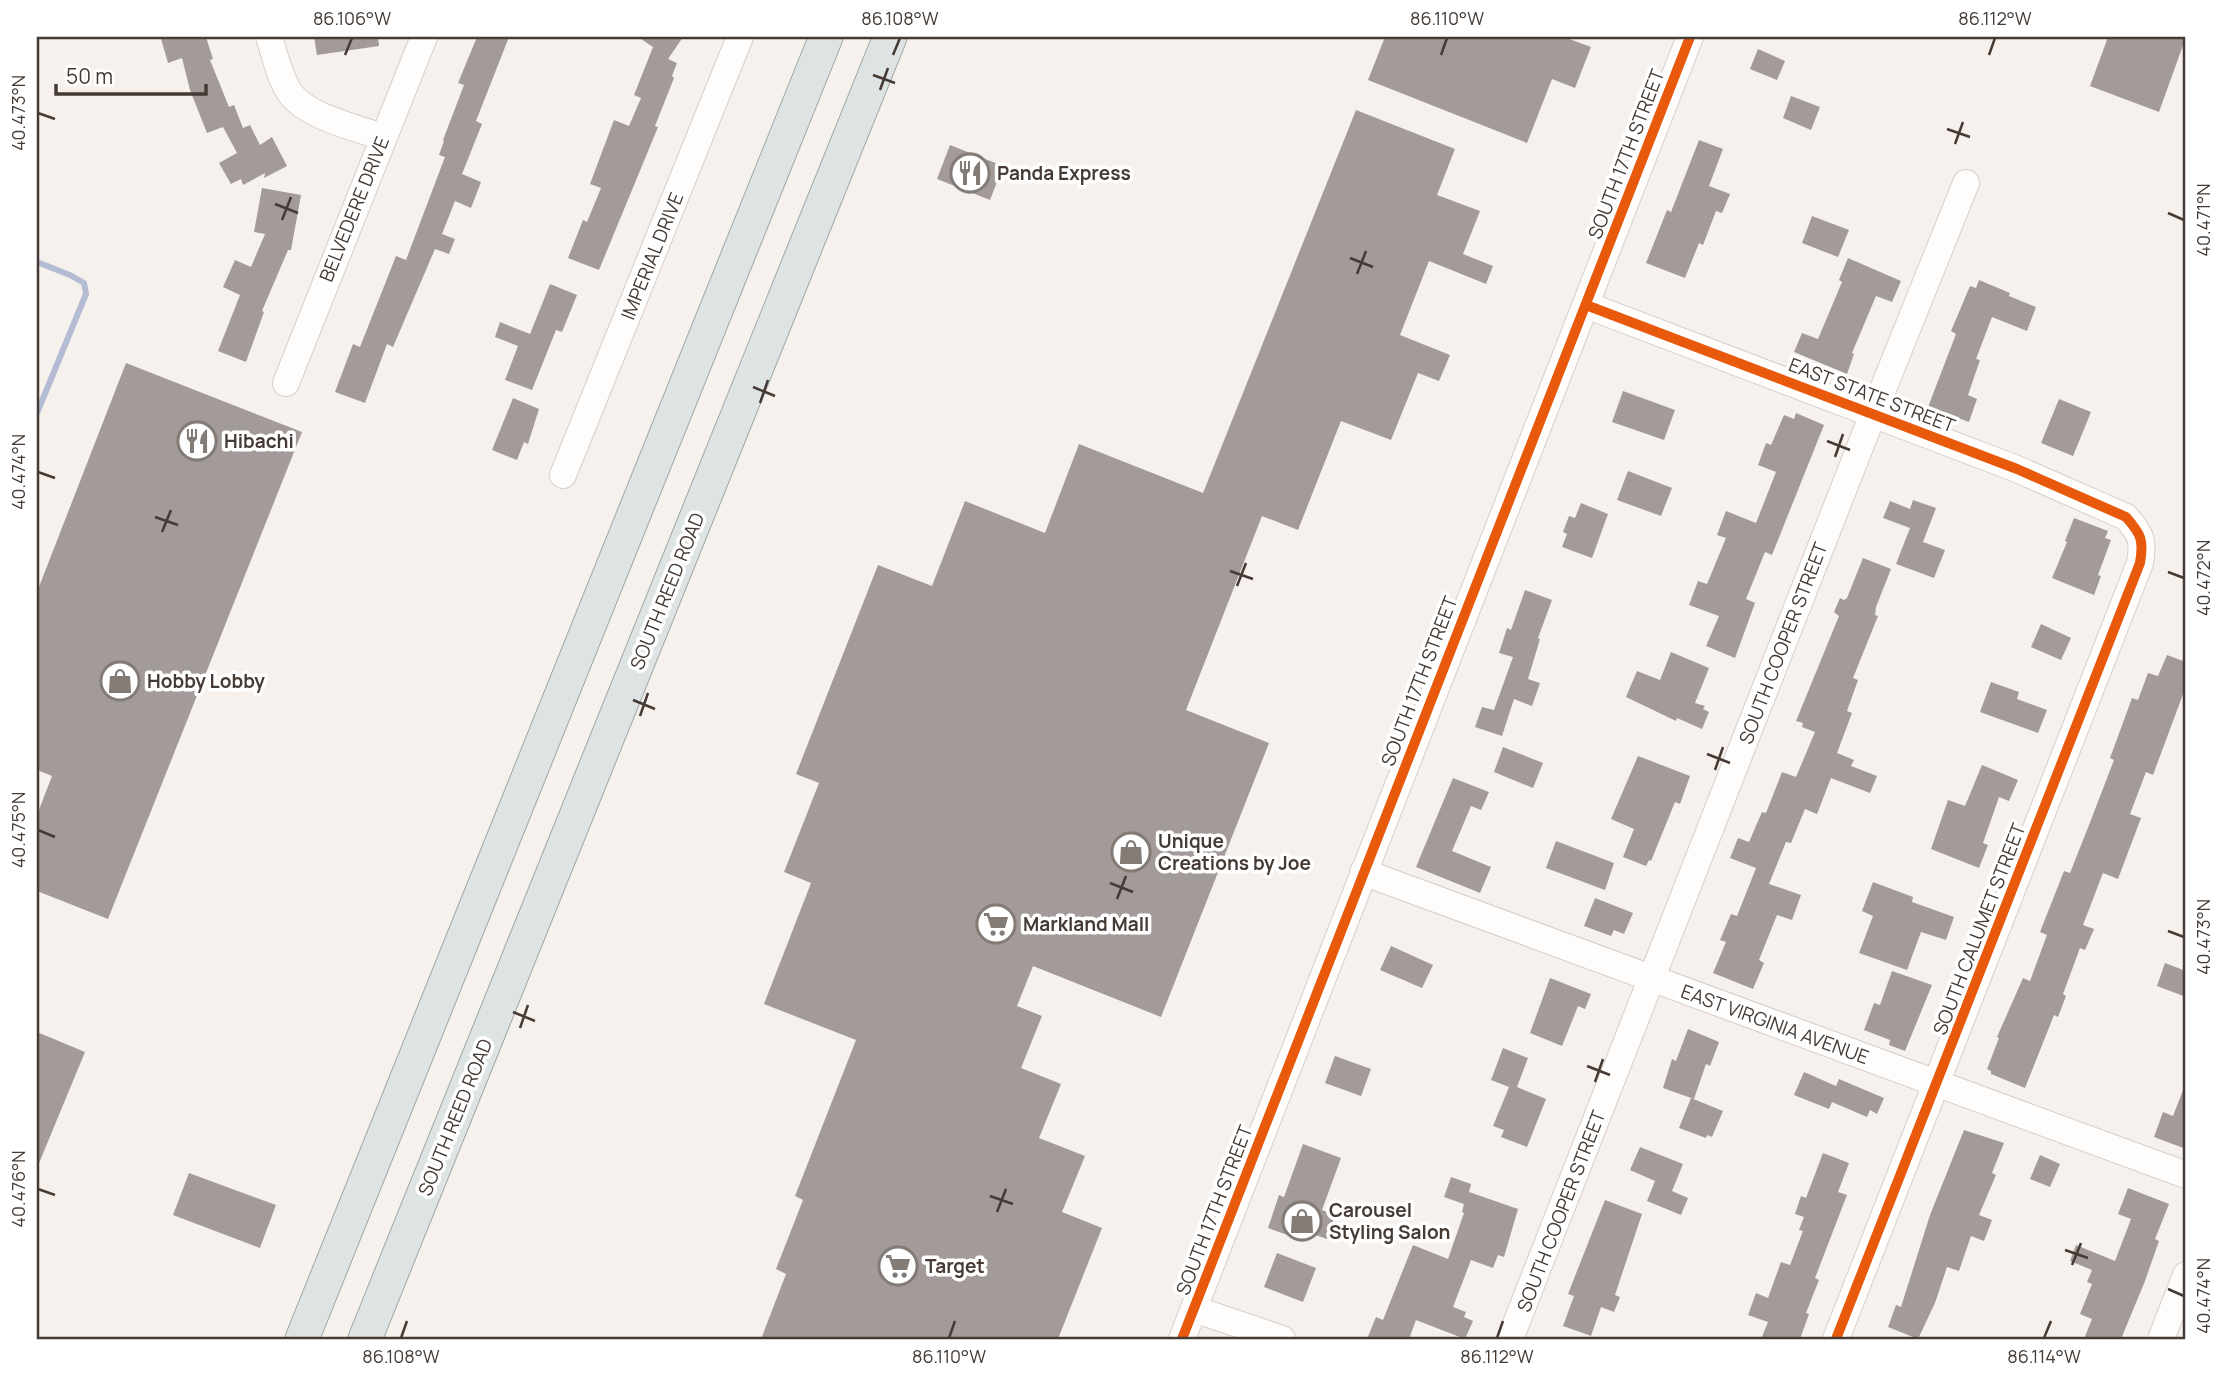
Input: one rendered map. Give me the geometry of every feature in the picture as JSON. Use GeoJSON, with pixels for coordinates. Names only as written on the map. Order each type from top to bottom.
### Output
{"type":"FeatureCollection","features":[{"type":"Feature","properties":{"kind":"main road"},"geometry":{"type":"LineString","coordinates":[[302,1339],[826,37]]}},
{"type":"Feature","properties":{"kind":"main road","name":"SOUTH REED ROAD"},"geometry":{"type":"LineString","coordinates":[[365,1339],[890,37]]}},
{"type":"Feature","properties":{"kind":"street"},"geometry":{"type":"LineString","coordinates":[[269,37],[283,80],[292,95],[311,111],[382,137]]}},
{"type":"Feature","properties":{"kind":"street","name":"BELVEDERE DRIVE"},"geometry":{"type":"LineString","coordinates":[[286,383],[424,37]]}},
{"type":"Feature","properties":{"kind":"street","name":"IMPERIAL DRIVE"},"geometry":{"type":"LineString","coordinates":[[563,475],[740,37]]}},
{"type":"Feature","properties":{"kind":"street","name":"SOUTH 17TH STREET"},"geometry":{"type":"LineString","coordinates":[[1182,1339],[1690,37]]}},
{"type":"Feature","properties":{"kind":"street","name":"SOUTH COOPER STREET"},"geometry":{"type":"LineString","coordinates":[[1510,1339],[1966,183]]}},
{"type":"Feature","properties":{"kind":"street","name":"EAST STATE STREET"},"geometry":{"type":"LineString","coordinates":[[1586,305],[2041,479],[2126,516],[2138,530]]}},
{"type":"Feature","properties":{"kind":"street","name":"SOUTH CALUMET STREET"},"geometry":{"type":"LineString","coordinates":[[1836,1339],[2140,563],[2143,547],[2138,530]]}},
{"type":"Feature","properties":{"kind":"street","name":"EAST VIRGINIA AVENUE"},"geometry":{"type":"LineString","coordinates":[[1363,872],[2186,1175]]}},
{"type":"Feature","properties":{"kind":"street"},"geometry":{"type":"LineString","coordinates":[[2161,1339],[2186,1275]]}},
{"type":"Feature","properties":{"kind":"street"},"geometry":{"type":"LineString","coordinates":[[1194,1309],[1282,1339]]}},
{"type":"Feature","properties":{"kind":"building"},"geometry":{"type":"Polygon","coordinates":[[[206,37],[213,59],[210,60],[229,107],[234,105],[243,128],[250,125],[260,145],[272,137],[287,166],[264,178],[265,173],[243,185],[241,179],[231,184],[219,163],[237,153],[223,127],[207,133],[190,90],[182,58],[168,63],[161,39],[206,37]]]}},
{"type":"Feature","properties":{"kind":"building"},"geometry":{"type":"Polygon","coordinates":[[[314,37],[378,37],[379,46],[317,55],[314,37]]]}},
{"type":"Feature","properties":{"kind":"building"},"geometry":{"type":"Polygon","coordinates":[[[477,37],[509,37],[476,121],[482,124],[462,174],[481,182],[471,208],[455,201],[442,234],[455,239],[449,254],[435,249],[393,347],[387,344],[365,403],[335,392],[353,344],[360,347],[396,256],[406,260],[445,157],[439,155],[464,85],[458,83],[477,37]]]}},
{"type":"Feature","properties":{"kind":"building"},"geometry":{"type":"Polygon","coordinates":[[[638,37],[683,37],[668,59],[677,63],[672,76],[674,78],[655,126],[658,127],[599,270],[568,258],[583,220],[587,222],[601,188],[590,184],[614,120],[629,126],[641,98],[634,95],[653,47],[638,37]]]}},
{"type":"Feature","properties":{"kind":"building"},"geometry":{"type":"Polygon","coordinates":[[[1385,37],[1564,37],[1591,47],[1575,88],[1552,79],[1527,143],[1368,80],[1385,37]]]}},
{"type":"Feature","properties":{"kind":"building"},"geometry":{"type":"Polygon","coordinates":[[[2108,37],[2186,37],[2159,112],[2090,86],[2108,37]]]}},
{"type":"Feature","properties":{"kind":"building"},"geometry":{"type":"Polygon","coordinates":[[[1758,49],[1785,61],[1777,80],[1750,69],[1758,49]]]}},
{"type":"Feature","properties":{"kind":"building"},"geometry":{"type":"Polygon","coordinates":[[[1791,96],[1820,107],[1811,130],[1783,118],[1791,96]]]}},
{"type":"Feature","properties":{"kind":"building","name":"Markland Mall"},"geometry":{"type":"Polygon","coordinates":[[[1356,110],[1455,149],[1437,195],[1480,211],[1463,254],[1493,266],[1486,284],[1429,261],[1400,335],[1450,355],[1439,381],[1418,373],[1391,440],[1341,421],[1298,530],[1262,516],[1186,710],[1269,743],[1161,1017],[1033,966],[1017,1006],[1042,1016],[1021,1068],[1061,1084],[1039,1138],[1085,1156],[1062,1212],[1102,1228],[1058,1339],[761,1339],[786,1274],[776,1269],[803,1200],[795,1196],[856,1040],[764,1004],[811,883],[784,872],[819,783],[796,774],[878,565],[932,586],[965,501],[1045,533],[1079,444],[1203,493],[1356,110]]]}},
{"type":"Feature","properties":{"kind":"building"},"geometry":{"type":"Polygon","coordinates":[[[1699,140],[1723,149],[1709,186],[1730,194],[1722,213],[1716,211],[1703,245],[1699,243],[1685,278],[1646,263],[1667,210],[1671,212],[1699,140]]]}},
{"type":"Feature","properties":{"kind":"building","name":"Panda Express"},"geometry":{"type":"Polygon","coordinates":[[[950,145],[1003,166],[990,200],[937,179],[950,145]]]}},
{"type":"Feature","properties":{"kind":"building"},"geometry":{"type":"Polygon","coordinates":[[[262,188],[301,195],[291,250],[288,250],[262,311],[264,312],[246,362],[218,351],[240,295],[223,287],[235,260],[251,267],[265,234],[254,232],[262,188]]]}},
{"type":"Feature","properties":{"kind":"building"},"geometry":{"type":"Polygon","coordinates":[[[1812,216],[1849,230],[1838,257],[1802,243],[1812,216]]]}},
{"type":"Feature","properties":{"kind":"building"},"geometry":{"type":"Polygon","coordinates":[[[1848,258],[1901,281],[1892,302],[1876,296],[1852,353],[1854,354],[1847,374],[1794,352],[1802,333],[1818,339],[1842,282],[1839,280],[1848,258]]]}},
{"type":"Feature","properties":{"kind":"building"},"geometry":{"type":"Polygon","coordinates":[[[1979,280],[2036,307],[2027,331],[1992,317],[1976,359],[1980,360],[1968,395],[1977,399],[1969,422],[1928,407],[1956,334],[1951,331],[1970,286],[1976,288],[1979,280]]]}},
{"type":"Feature","properties":{"kind":"building"},"geometry":{"type":"Polygon","coordinates":[[[550,284],[577,295],[562,332],[556,330],[532,390],[505,380],[518,346],[495,337],[500,322],[530,334],[550,284]]]}},
{"type":"Feature","properties":{"kind":"building","name":"Hobby Lobby"},"geometry":{"type":"Polygon","coordinates":[[[126,363],[302,432],[108,919],[37,891],[37,815],[52,776],[37,770],[37,592],[126,363]]]}},
{"type":"Feature","properties":{"kind":"building"},"geometry":{"type":"Polygon","coordinates":[[[1623,391],[1675,410],[1664,440],[1612,422],[1623,391]]]}},
{"type":"Feature","properties":{"kind":"building"},"geometry":{"type":"Polygon","coordinates":[[[513,398],[539,409],[528,444],[524,442],[517,460],[492,450],[513,398]]]}},
{"type":"Feature","properties":{"kind":"building"},"geometry":{"type":"Polygon","coordinates":[[[2059,399],[2091,412],[2073,456],[2041,443],[2059,399]]]}},
{"type":"Feature","properties":{"kind":"building"},"geometry":{"type":"Polygon","coordinates":[[[1796,413],[1824,425],[1772,555],[1765,552],[1746,599],[1755,603],[1735,658],[1706,646],[1719,616],[1689,605],[1698,581],[1707,584],[1726,538],[1717,535],[1726,511],[1756,523],[1776,472],[1758,465],[1766,443],[1771,445],[1784,415],[1794,419],[1796,413]]]}},
{"type":"Feature","properties":{"kind":"building"},"geometry":{"type":"Polygon","coordinates":[[[1628,471],[1672,488],[1661,516],[1617,500],[1628,471]]]}},
{"type":"Feature","properties":{"kind":"building"},"geometry":{"type":"Polygon","coordinates":[[[1913,500],[1936,508],[1923,542],[1945,550],[1934,578],[1896,564],[1910,528],[1883,518],[1890,501],[1910,509],[1913,500]]]}},
{"type":"Feature","properties":{"kind":"building"},"geometry":{"type":"Polygon","coordinates":[[[1581,503],[1608,514],[1592,558],[1562,547],[1567,534],[1563,532],[1569,516],[1575,518],[1581,503]]]}},
{"type":"Feature","properties":{"kind":"building"},"geometry":{"type":"Polygon","coordinates":[[[2074,518],[2108,531],[2105,538],[2111,540],[2094,595],[2052,578],[2074,518]]]}},
{"type":"Feature","properties":{"kind":"building"},"geometry":{"type":"Polygon","coordinates":[[[1863,558],[1891,569],[1876,607],[1875,615],[1878,616],[1853,678],[1858,680],[1847,711],[1852,713],[1837,753],[1854,760],[1851,766],[1877,776],[1870,793],[1831,778],[1817,814],[1805,809],[1791,843],[1786,842],[1769,884],[1801,895],[1792,920],[1777,915],[1759,960],[1764,963],[1753,989],[1713,973],[1726,942],[1720,940],[1731,914],[1737,916],[1756,868],[1730,858],[1738,838],[1749,842],[1762,812],[1766,813],[1782,772],[1796,777],[1815,732],[1802,727],[1803,723],[1796,721],[1839,616],[1834,612],[1840,598],[1847,598],[1863,558]]]}},
{"type":"Feature","properties":{"kind":"building"},"geometry":{"type":"Polygon","coordinates":[[[1525,590],[1552,600],[1538,638],[1540,639],[1528,679],[1540,683],[1532,706],[1514,699],[1502,736],[1475,727],[1482,707],[1494,710],[1513,657],[1499,653],[1507,628],[1511,630],[1525,590]]]}},
{"type":"Feature","properties":{"kind":"building"},"geometry":{"type":"Polygon","coordinates":[[[2041,624],[2071,638],[2061,660],[2031,647],[2041,624]]]}},
{"type":"Feature","properties":{"kind":"building"},"geometry":{"type":"Polygon","coordinates":[[[1671,652],[1709,668],[1695,703],[1705,706],[1703,709],[1709,712],[1702,729],[1677,718],[1676,721],[1626,697],[1637,671],[1660,680],[1671,652]]]}},
{"type":"Feature","properties":{"kind":"building"},"geometry":{"type":"Polygon","coordinates":[[[2167,655],[2186,662],[2186,686],[2153,775],[2146,772],[2130,814],[2141,818],[2118,879],[2103,873],[2083,925],[2094,929],[2085,950],[2080,948],[2063,994],[2066,996],[2058,1017],[2054,1015],[2025,1088],[1991,1074],[1987,1069],[1999,1038],[1997,1037],[2023,978],[2030,981],[2047,935],[2040,932],[2064,871],[2070,873],[2089,825],[2114,760],[2110,758],[2132,698],[2138,700],[2148,673],[2158,676],[2167,655]]]}},
{"type":"Feature","properties":{"kind":"building"},"geometry":{"type":"Polygon","coordinates":[[[1991,682],[2019,692],[2017,699],[2047,710],[2038,733],[1980,712],[1991,682]]]}},
{"type":"Feature","properties":{"kind":"building"},"geometry":{"type":"Polygon","coordinates":[[[1503,747],[1543,763],[1533,788],[1494,772],[1503,747]]]}},
{"type":"Feature","properties":{"kind":"building"},"geometry":{"type":"Polygon","coordinates":[[[1638,756],[1690,776],[1680,804],[1675,802],[1651,861],[1649,860],[1646,866],[1623,857],[1634,829],[1611,819],[1638,756]]]}},
{"type":"Feature","properties":{"kind":"building"},"geometry":{"type":"Polygon","coordinates":[[[1982,765],[2018,780],[2009,801],[1999,797],[1983,843],[1988,845],[1979,868],[1931,849],[1948,800],[1965,806],[1982,765]]]}},
{"type":"Feature","properties":{"kind":"building"},"geometry":{"type":"Polygon","coordinates":[[[1453,778],[1489,792],[1481,810],[1471,806],[1452,851],[1491,867],[1480,893],[1416,867],[1453,778]]]}},
{"type":"Feature","properties":{"kind":"building"},"geometry":{"type":"Polygon","coordinates":[[[1556,841],[1614,863],[1605,890],[1546,868],[1556,841]]]}},
{"type":"Feature","properties":{"kind":"building"},"geometry":{"type":"Polygon","coordinates":[[[1873,882],[1913,897],[1912,902],[1954,917],[1946,940],[1921,932],[1907,970],[1859,953],[1873,916],[1862,911],[1873,882]]]}},
{"type":"Feature","properties":{"kind":"building"},"geometry":{"type":"Polygon","coordinates":[[[1595,898],[1633,913],[1624,934],[1614,930],[1611,936],[1584,926],[1595,898]]]}},
{"type":"Feature","properties":{"kind":"building"},"geometry":{"type":"Polygon","coordinates":[[[1391,946],[1433,965],[1422,988],[1380,970],[1391,946]]]}},
{"type":"Feature","properties":{"kind":"building"},"geometry":{"type":"Polygon","coordinates":[[[2165,963],[2186,971],[2186,997],[2157,986],[2165,963]]]}},
{"type":"Feature","properties":{"kind":"building"},"geometry":{"type":"Polygon","coordinates":[[[1892,971],[1932,985],[1905,1051],[1889,1045],[1890,1040],[1864,1030],[1874,1003],[1880,1005],[1892,971]]]}},
{"type":"Feature","properties":{"kind":"building"},"geometry":{"type":"Polygon","coordinates":[[[1550,978],[1591,994],[1585,1009],[1578,1006],[1562,1046],[1530,1033],[1550,978]]]}},
{"type":"Feature","properties":{"kind":"building"},"geometry":{"type":"Polygon","coordinates":[[[1688,1029],[1719,1042],[1710,1066],[1706,1064],[1694,1099],[1663,1088],[1672,1059],[1676,1061],[1688,1029]]]}},
{"type":"Feature","properties":{"kind":"building"},"geometry":{"type":"Polygon","coordinates":[[[37,1032],[85,1052],[37,1168],[37,1032]]]}},
{"type":"Feature","properties":{"kind":"building"},"geometry":{"type":"Polygon","coordinates":[[[1503,1048],[1528,1058],[1517,1087],[1546,1099],[1527,1147],[1501,1137],[1504,1130],[1493,1126],[1509,1087],[1491,1080],[1503,1048]]]}},
{"type":"Feature","properties":{"kind":"building"},"geometry":{"type":"Polygon","coordinates":[[[1335,1056],[1371,1069],[1361,1096],[1325,1083],[1335,1056]]]}},
{"type":"Feature","properties":{"kind":"building"},"geometry":{"type":"Polygon","coordinates":[[[1804,1072],[1836,1086],[1839,1079],[1884,1098],[1877,1114],[1870,1110],[1867,1117],[1832,1102],[1829,1109],[1794,1095],[1804,1072]]]}},
{"type":"Feature","properties":{"kind":"building"},"geometry":{"type":"Polygon","coordinates":[[[2185,1085],[2186,1149],[2154,1137],[2163,1112],[2173,1116],[2185,1085]]]}},
{"type":"Feature","properties":{"kind":"building"},"geometry":{"type":"Polygon","coordinates":[[[1691,1098],[1723,1111],[1712,1137],[1707,1135],[1706,1138],[1679,1128],[1691,1098]]]}},
{"type":"Feature","properties":{"kind":"building"},"geometry":{"type":"Polygon","coordinates":[[[1964,1130],[2004,1143],[1992,1173],[1996,1175],[1979,1215],[1992,1220],[1984,1241],[1971,1236],[1959,1271],[1947,1267],[1935,1303],[1918,1339],[1888,1327],[1896,1305],[1901,1307],[1930,1215],[1964,1130]]]}},
{"type":"Feature","properties":{"kind":"building"},"geometry":{"type":"Polygon","coordinates":[[[1303,1144],[1341,1158],[1322,1210],[1335,1215],[1327,1239],[1296,1228],[1293,1237],[1268,1228],[1279,1195],[1284,1197],[1303,1144]]]}},
{"type":"Feature","properties":{"kind":"building"},"geometry":{"type":"Polygon","coordinates":[[[1640,1147],[1683,1164],[1672,1191],[1688,1198],[1681,1215],[1647,1201],[1655,1181],[1630,1170],[1640,1147]]]}},
{"type":"Feature","properties":{"kind":"building"},"geometry":{"type":"Polygon","coordinates":[[[1823,1153],[1849,1163],[1838,1192],[1847,1195],[1815,1278],[1819,1280],[1806,1313],[1809,1314],[1800,1339],[1761,1339],[1768,1322],[1748,1315],[1756,1293],[1768,1298],[1781,1262],[1790,1265],[1803,1231],[1799,1230],[1804,1217],[1795,1214],[1801,1196],[1806,1198],[1823,1153]]]}},
{"type":"Feature","properties":{"kind":"building"},"geometry":{"type":"Polygon","coordinates":[[[2040,1155],[2060,1164],[2050,1187],[2030,1179],[2040,1155]]]}},
{"type":"Feature","properties":{"kind":"building"},"geometry":{"type":"Polygon","coordinates":[[[189,1173],[276,1205],[260,1248],[173,1215],[189,1173]]]}},
{"type":"Feature","properties":{"kind":"building"},"geometry":{"type":"Polygon","coordinates":[[[1451,1177],[1471,1184],[1469,1192],[1518,1209],[1504,1257],[1498,1255],[1493,1268],[1471,1260],[1453,1307],[1466,1312],[1464,1317],[1473,1321],[1465,1339],[1416,1320],[1409,1339],[1367,1339],[1376,1317],[1383,1320],[1413,1245],[1448,1259],[1464,1213],[1464,1204],[1444,1197],[1451,1177]]]}},
{"type":"Feature","properties":{"kind":"building"},"geometry":{"type":"Polygon","coordinates":[[[2128,1188],[2169,1204],[2155,1239],[2159,1241],[2121,1339],[2084,1339],[2092,1319],[2080,1314],[2092,1284],[2087,1282],[2092,1270],[2070,1261],[2076,1245],[2115,1261],[2131,1219],[2118,1214],[2128,1188]]]}},
{"type":"Feature","properties":{"kind":"building"},"geometry":{"type":"Polygon","coordinates":[[[1605,1200],[1642,1214],[1615,1295],[1620,1297],[1614,1312],[1601,1307],[1591,1336],[1563,1326],[1574,1296],[1568,1294],[1605,1200]]]}},
{"type":"Feature","properties":{"kind":"building"},"geometry":{"type":"Polygon","coordinates":[[[1277,1253],[1316,1268],[1303,1302],[1264,1287],[1277,1253]]]}},
{"type":"Feature","properties":{"kind":"waterway"},"geometry":{"type":"LineString","coordinates":[[37,262],[84,283],[86,294],[37,413]]}},
{"type":"Feature","properties":{"kind":"cycle path"},"geometry":{"type":"LineString","coordinates":[[1182,1339],[1690,37]]}},
{"type":"Feature","properties":{"kind":"cycle path"},"geometry":{"type":"LineString","coordinates":[[1586,305],[2017,469],[2126,517],[2140,538],[2140,563],[1836,1339]]}},
{"type":"Feature","properties":{"kind":"place","name":"Panda Express"},"geometry":{"type":"Point","coordinates":[970,173]}},
{"type":"Feature","properties":{"kind":"place","name":"Hibachi"},"geometry":{"type":"Point","coordinates":[197,441]}},
{"type":"Feature","properties":{"kind":"place","name":"Hobby Lobby"},"geometry":{"type":"Point","coordinates":[120,681]}},
{"type":"Feature","properties":{"kind":"place","name":"Unique Creations by Joe"},"geometry":{"type":"Point","coordinates":[1131,852]}},
{"type":"Feature","properties":{"kind":"place","name":"Markland Mall"},"geometry":{"type":"Point","coordinates":[996,924]}},
{"type":"Feature","properties":{"kind":"place","name":"Carousel Styling Salon"},"geometry":{"type":"Point","coordinates":[1302,1221]}},
{"type":"Feature","properties":{"kind":"place","name":"Target"},"geometry":{"type":"Point","coordinates":[898,1266]}}]}
